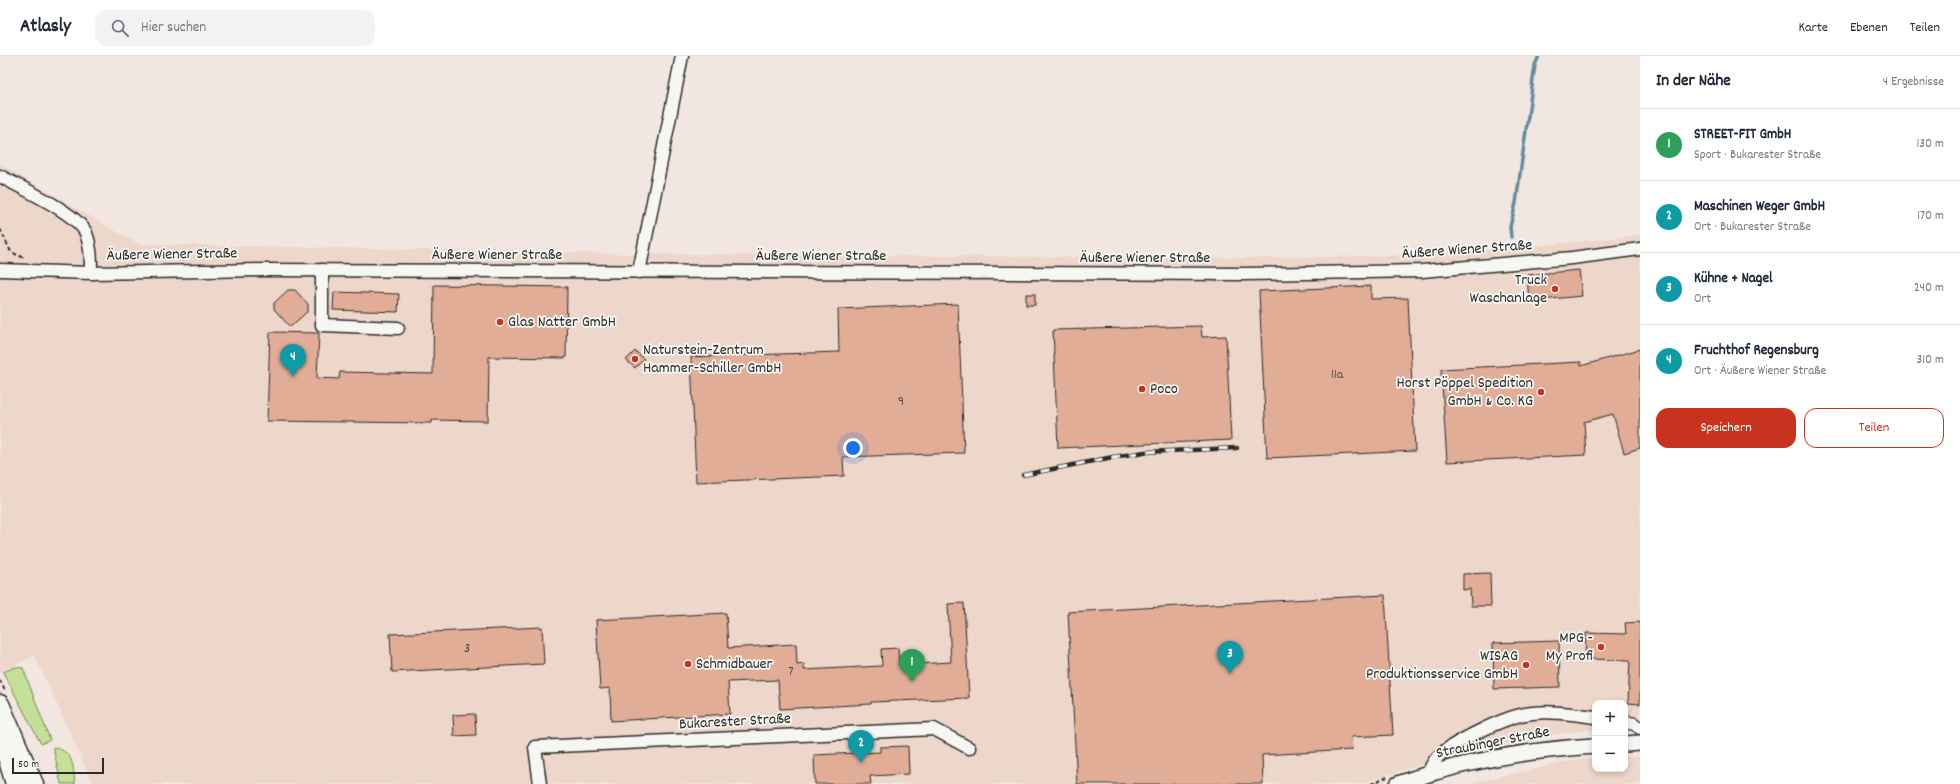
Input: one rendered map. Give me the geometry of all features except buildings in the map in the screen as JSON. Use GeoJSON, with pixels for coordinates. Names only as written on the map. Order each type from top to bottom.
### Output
{"type":"FeatureCollection","features":[{"type":"Feature","properties":{"kind":"highway"},"geometry":{"type":"LineString","coordinates":[[0,704],[34,784]]}},
{"type":"Feature","properties":{"kind":"highway"},"geometry":{"type":"LineString","coordinates":[[0,733],[15,784]]}},
{"type":"Feature","properties":{"kind":"main road"},"geometry":{"type":"LineString","coordinates":[[1628,744],[1640,743]]}},
{"type":"Feature","properties":{"kind":"main road","name":"Straubinger Straße"},"geometry":{"type":"LineString","coordinates":[[1398,784],[1454,766],[1495,758],[1566,748],[1592,746]]}},
{"type":"Feature","properties":{"kind":"street"},"geometry":{"type":"LineString","coordinates":[[639,272],[682,56]]}},
{"type":"Feature","properties":{"kind":"street"},"geometry":{"type":"LineString","coordinates":[[0,176],[68,215],[80,224],[90,247],[91,272]]}},
{"type":"Feature","properties":{"kind":"street","name":"Äußere Wiener Straße"},"geometry":{"type":"LineString","coordinates":[[0,270],[91,272],[322,270],[1243,274],[1422,271],[1572,258],[1640,249]]}},
{"type":"Feature","properties":{"kind":"street"},"geometry":{"type":"LineString","coordinates":[[322,270],[322,325],[398,328]]}},
{"type":"Feature","properties":{"kind":"street"},"geometry":{"type":"LineString","coordinates":[[1428,774],[1431,766],[1442,753],[1505,719],[1526,714],[1567,713],[1592,717]]}},
{"type":"Feature","properties":{"kind":"street"},"geometry":{"type":"LineString","coordinates":[[1628,723],[1635,724],[1640,728]]}},
{"type":"Feature","properties":{"kind":"street","name":"Bukarester Straße"},"geometry":{"type":"LineString","coordinates":[[540,784],[535,747],[934,728],[969,748]]}},
{"type":"Feature","properties":{"kind":"path"},"geometry":{"type":"LineString","coordinates":[[0,229],[11,252],[30,259]]}},
{"type":"Feature","properties":{"kind":"path"},"geometry":{"type":"LineString","coordinates":[[0,680],[2,685]]}},
{"type":"Feature","properties":{"kind":"shaded area"},"geometry":{"type":"Polygon","coordinates":[[[0,164],[138,244],[631,254],[1268,258],[1414,255],[1506,249],[1640,235],[1640,729],[1628,729],[1628,700],[1592,700],[1592,730],[1583,730],[1467,750],[1360,784],[93,784],[35,656],[0,672],[0,164]]]}},
{"type":"Feature","properties":{"kind":"shaded area"},"geometry":{"type":"Polygon","coordinates":[[[1628,757],[1640,757],[1640,784],[1468,784],[1579,759],[1592,759],[1592,772],[1628,772],[1628,757]]]}},
{"type":"Feature","properties":{"kind":"green space"},"geometry":{"type":"Polygon","coordinates":[[[15,667],[23,668],[50,740],[41,744],[3,672],[15,667]]]}},
{"type":"Feature","properties":{"kind":"green space"},"geometry":{"type":"Polygon","coordinates":[[[53,747],[60,749],[69,756],[73,765],[75,784],[61,784],[53,747]]]}},
{"type":"Feature","properties":{"kind":"waterway"},"geometry":{"type":"LineString","coordinates":[[1511,237],[1510,227],[1516,203],[1535,65],[1539,56]]}},
{"type":"Feature","properties":{"kind":"railway"},"geometry":{"type":"LineString","coordinates":[[1023,475],[1145,452],[1237,448]]}},
{"type":"Feature","properties":{"kind":"place","name":"Truck Waschanlage"},"geometry":{"type":"Point","coordinates":[1555,289]}},
{"type":"Feature","properties":{"kind":"place","name":"Glas Natter GmbH"},"geometry":{"type":"Point","coordinates":[500,322]}},
{"type":"Feature","properties":{"kind":"place","name":"Naturstein-Zentrum Hammer-Schiller GmbH"},"geometry":{"type":"Point","coordinates":[635,359]}},
{"type":"Feature","properties":{"kind":"place","name":"Fruchthof Regensburg"},"geometry":{"type":"Point","coordinates":[293,377]}},
{"type":"Feature","properties":{"kind":"place","name":"Poco"},"geometry":{"type":"Point","coordinates":[1142,389]}},
{"type":"Feature","properties":{"kind":"place","name":"Horst Pöppel Spedition GmbH & Co. KG"},"geometry":{"type":"Point","coordinates":[1541,392]}},
{"type":"Feature","properties":{"kind":"place","name":"MPG - My Profi"},"geometry":{"type":"Point","coordinates":[1601,647]}},
{"type":"Feature","properties":{"kind":"place","name":"Schmidbauer"},"geometry":{"type":"Point","coordinates":[688,664]}},
{"type":"Feature","properties":{"kind":"place","name":"WISAG Produktionsservice GmbH"},"geometry":{"type":"Point","coordinates":[1526,665]}},
{"type":"Feature","properties":{"kind":"place","name":"Kühne + Nagel"},"geometry":{"type":"Point","coordinates":[1230,674]}},
{"type":"Feature","properties":{"kind":"place","name":"STREET-FIT GmbH"},"geometry":{"type":"Point","coordinates":[912,682]}},
{"type":"Feature","properties":{"kind":"place","name":"Maschinen Weger GmbH"},"geometry":{"type":"Point","coordinates":[861,763]}}]}
